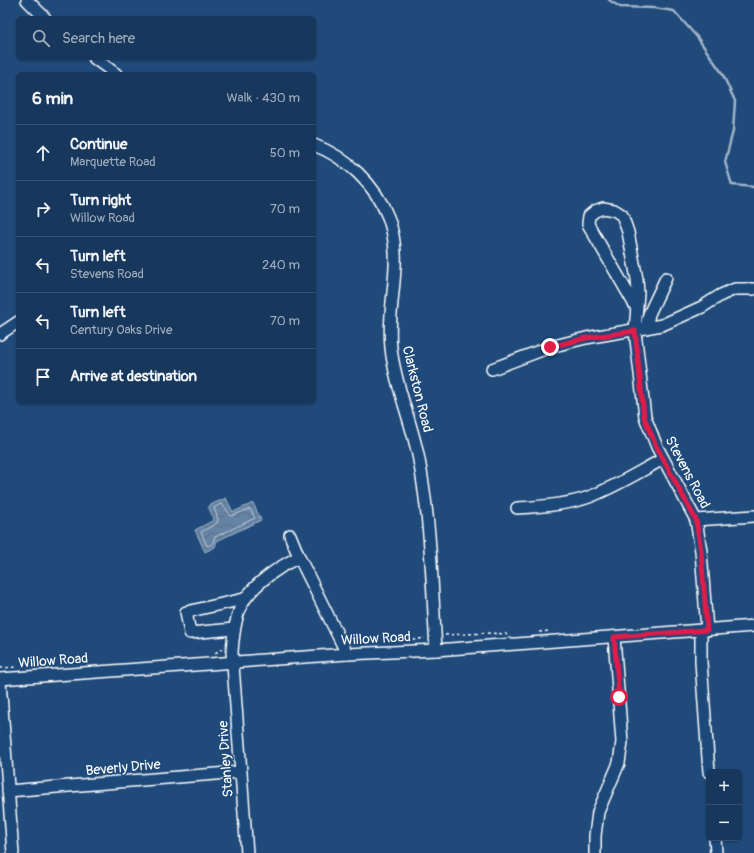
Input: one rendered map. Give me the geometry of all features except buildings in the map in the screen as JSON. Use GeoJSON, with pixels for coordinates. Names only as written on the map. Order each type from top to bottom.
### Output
{"type":"FeatureCollection","features":[{"type":"Feature","properties":{"kind":"street"},"geometry":{"type":"LineString","coordinates":[[27,0],[43,16]]}},
{"type":"Feature","properties":{"kind":"street"},"geometry":{"type":"LineString","coordinates":[[97,60],[113,72]]}},
{"type":"Feature","properties":{"kind":"street","name":"Clarkston Road"},"geometry":{"type":"LineString","coordinates":[[316,146],[327,150],[356,170],[367,182],[377,195],[387,215],[394,235],[396,268],[391,346],[393,362],[417,449],[424,483],[436,650]]}},
{"type":"Feature","properties":{"kind":"street"},"geometry":{"type":"LineString","coordinates":[[636,307],[638,293],[637,279],[628,232],[622,215],[614,210],[603,208],[595,211],[589,216],[588,224],[636,307],[641,329]]}},
{"type":"Feature","properties":{"kind":"street"},"geometry":{"type":"LineString","coordinates":[[641,329],[666,278]]}},
{"type":"Feature","properties":{"kind":"street"},"geometry":{"type":"LineString","coordinates":[[492,369],[557,345],[586,338],[662,325],[702,307],[721,294],[736,289],[754,289]]}},
{"type":"Feature","properties":{"kind":"street"},"geometry":{"type":"LineString","coordinates":[[0,334],[16,323]]}},
{"type":"Feature","properties":{"kind":"street","name":"Stevens Road"},"geometry":{"type":"LineString","coordinates":[[641,329],[644,417],[663,459],[696,520],[701,551],[704,630],[701,662],[710,769]]}},
{"type":"Feature","properties":{"kind":"street"},"geometry":{"type":"LineString","coordinates":[[517,508],[536,507],[588,498],[612,487],[663,459]]}},
{"type":"Feature","properties":{"kind":"street"},"geometry":{"type":"LineString","coordinates":[[696,520],[754,516]]}},
{"type":"Feature","properties":{"kind":"street"},"geometry":{"type":"LineString","coordinates":[[290,535],[299,557],[347,654]]}},
{"type":"Feature","properties":{"kind":"street"},"geometry":{"type":"LineString","coordinates":[[234,629],[190,633],[186,612],[244,599],[277,570],[299,557]]}},
{"type":"Feature","properties":{"kind":"street","name":"Stanley Drive"},"geometry":{"type":"LineString","coordinates":[[244,599],[234,629],[233,663],[247,853]]}},
{"type":"Feature","properties":{"kind":"street","name":"Willow Road"},"geometry":{"type":"LineString","coordinates":[[0,680],[347,654],[436,650],[754,626]]}},
{"type":"Feature","properties":{"kind":"street"},"geometry":{"type":"LineString","coordinates":[[595,853],[595,836],[598,812],[619,763],[622,742],[614,637]]}},
{"type":"Feature","properties":{"kind":"street"},"geometry":{"type":"LineString","coordinates":[[0,680],[13,853]]}},
{"type":"Feature","properties":{"kind":"street","name":"Beverly Drive"},"geometry":{"type":"LineString","coordinates":[[8,791],[240,772]]}},
{"type":"Feature","properties":{"kind":"street"},"geometry":{"type":"LineString","coordinates":[[715,841],[716,853]]}},
{"type":"Feature","properties":{"kind":"water"},"geometry":{"type":"Polygon","coordinates":[[[226,498],[233,512],[253,503],[261,520],[217,541],[215,547],[205,552],[195,530],[214,520],[208,506],[226,498]]]}},
{"type":"Feature","properties":{"kind":"waterway"},"geometry":{"type":"LineString","coordinates":[[609,0],[620,7],[654,8],[674,11],[697,37],[722,73],[735,101],[733,131],[725,162],[732,185],[754,187]]}},
{"type":"Feature","properties":{"kind":"route"},"geometry":{"type":"LineString","coordinates":[[550,347],[586,338],[635,331],[638,372],[644,417],[656,446],[691,508],[696,520],[699,535],[707,630],[614,637],[619,697]]}}]}
